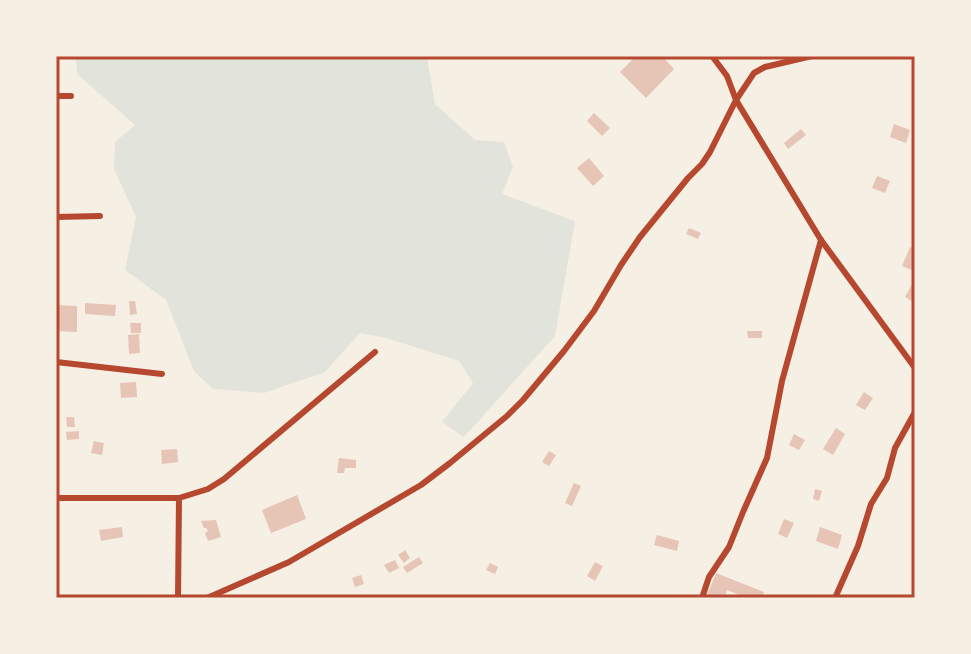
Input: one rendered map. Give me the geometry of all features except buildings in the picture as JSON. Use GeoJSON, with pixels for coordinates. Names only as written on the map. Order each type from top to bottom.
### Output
{"type":"FeatureCollection","features":[{"type":"Feature","properties":{"kind":"street"},"geometry":{"type":"LineString","coordinates":[[712,56],[727,76],[736,100],[821,240],[915,368]]}},
{"type":"Feature","properties":{"kind":"street"},"geometry":{"type":"LineString","coordinates":[[207,598],[289,562],[421,485],[507,416],[564,351],[594,311],[640,237],[702,164],[754,73],[765,67],[812,56]]}},
{"type":"Feature","properties":{"kind":"street"},"geometry":{"type":"LineString","coordinates":[[56,96],[71,96]]}},
{"type":"Feature","properties":{"kind":"street"},"geometry":{"type":"LineString","coordinates":[[56,217],[100,216]]}},
{"type":"Feature","properties":{"kind":"street"},"geometry":{"type":"LineString","coordinates":[[702,598],[709,577],[725,556],[767,458],[782,381],[821,240]]}},
{"type":"Feature","properties":{"kind":"street"},"geometry":{"type":"LineString","coordinates":[[56,498],[179,498],[208,489],[224,479],[375,352]]}},
{"type":"Feature","properties":{"kind":"street"},"geometry":{"type":"LineString","coordinates":[[56,362],[162,374]]}},
{"type":"Feature","properties":{"kind":"street"},"geometry":{"type":"LineString","coordinates":[[835,598],[858,546],[871,504],[887,478],[895,448],[915,412]]}},
{"type":"Feature","properties":{"kind":"street"},"geometry":{"type":"LineString","coordinates":[[178,598],[179,498]]}},
{"type":"Feature","properties":{"kind":"shaded area"},"geometry":{"type":"Polygon","coordinates":[[[76,56],[427,56],[435,104],[475,140],[504,142],[513,167],[502,194],[575,221],[555,336],[464,437],[442,422],[473,383],[459,361],[360,333],[325,372],[264,393],[213,389],[194,371],[166,300],[125,270],[136,217],[114,169],[115,142],[135,125],[77,74],[76,56]]]}}]}
